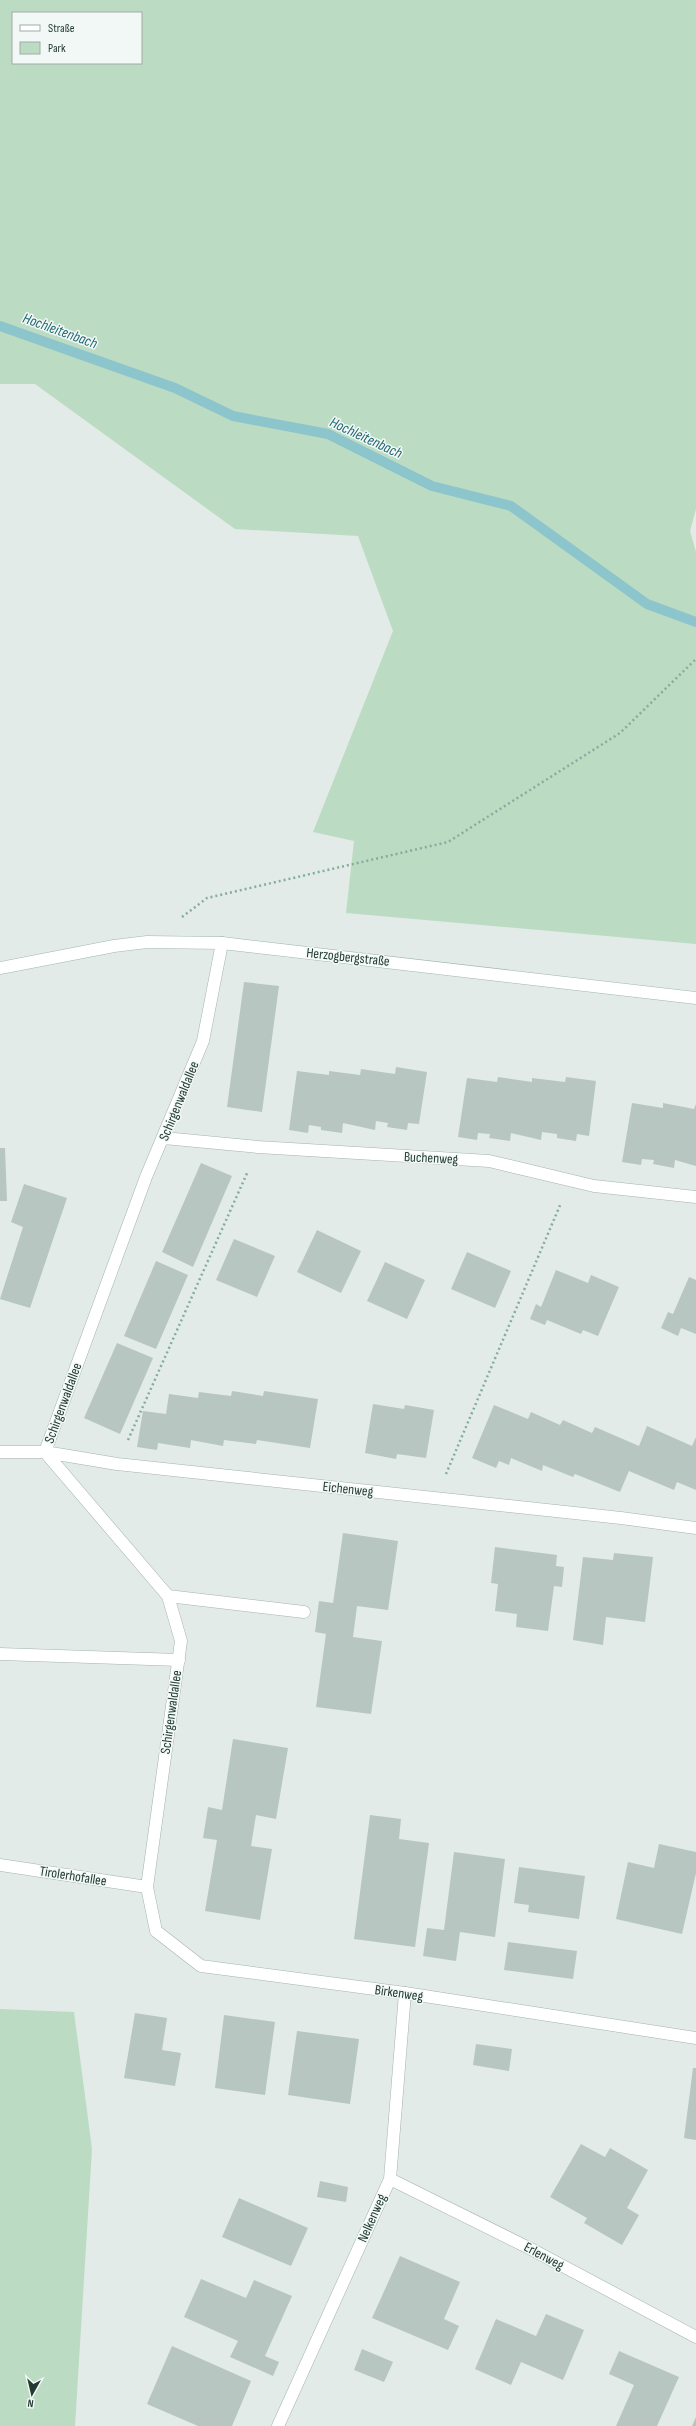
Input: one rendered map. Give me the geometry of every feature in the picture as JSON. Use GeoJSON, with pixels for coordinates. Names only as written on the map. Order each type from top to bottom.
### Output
{"type":"FeatureCollection","features":[{"type":"Feature","properties":{"kind":"street","name":"Herzogbergstraße"},"geometry":{"type":"LineString","coordinates":[[0,968],[39,959],[148,942],[222,943],[696,998]]}},
{"type":"Feature","properties":{"kind":"street","name":"Schirgenwaldallee"},"geometry":{"type":"LineString","coordinates":[[147,1887],[181,1642],[168,1596],[45,1452],[146,1177],[164,1138],[203,1041],[222,943]]}},
{"type":"Feature","properties":{"kind":"street","name":"Buchenweg"},"geometry":{"type":"LineString","coordinates":[[164,1138],[258,1147],[489,1161],[594,1186],[696,1197]]}},
{"type":"Feature","properties":{"kind":"street","name":"Eichenweg"},"geometry":{"type":"LineString","coordinates":[[0,1452],[45,1452],[117,1464],[436,1498],[696,1528]]}},
{"type":"Feature","properties":{"kind":"street"},"geometry":{"type":"LineString","coordinates":[[168,1596],[304,1612]]}},
{"type":"Feature","properties":{"kind":"street"},"geometry":{"type":"LineString","coordinates":[[0,1654],[179,1660]]}},
{"type":"Feature","properties":{"kind":"street","name":"Tirolerhofallee"},"geometry":{"type":"LineString","coordinates":[[0,1865],[147,1887]]}},
{"type":"Feature","properties":{"kind":"street","name":"Birkenweg"},"geometry":{"type":"LineString","coordinates":[[147,1887],[156,1930],[201,1966],[404,1993],[696,2038]]}},
{"type":"Feature","properties":{"kind":"street","name":"Nelkenweg"},"geometry":{"type":"LineString","coordinates":[[278,2426],[390,2179],[404,1993]]}},
{"type":"Feature","properties":{"kind":"street","name":"Erlenweg"},"geometry":{"type":"LineString","coordinates":[[390,2179],[531,2249],[696,2336]]}},
{"type":"Feature","properties":{"kind":"path"},"geometry":{"type":"LineString","coordinates":[[148,942],[207,898],[448,842],[620,733],[696,659]]}},
{"type":"Feature","properties":{"kind":"path"},"geometry":{"type":"LineString","coordinates":[[117,1464],[258,1147]]}},
{"type":"Feature","properties":{"kind":"path"},"geometry":{"type":"LineString","coordinates":[[436,1498],[571,1180]]}},
{"type":"Feature","properties":{"kind":"green space"},"geometry":{"type":"Polygon","coordinates":[[[0,0],[696,0],[696,509],[690,531],[696,552],[696,944],[346,913],[354,841],[313,832],[393,631],[358,536],[235,529],[35,384],[0,384],[0,0]]]}},
{"type":"Feature","properties":{"kind":"green space"},"geometry":{"type":"Polygon","coordinates":[[[0,2009],[74,2012],[92,2149],[75,2426],[0,2426],[0,2009]]]}},
{"type":"Feature","properties":{"kind":"building"},"geometry":{"type":"Polygon","coordinates":[[[244,982],[279,986],[262,1112],[227,1107],[244,982]]]}},
{"type":"Feature","properties":{"kind":"building"},"geometry":{"type":"Polygon","coordinates":[[[396,1067],[427,1072],[419,1124],[408,1123],[407,1130],[387,1127],[388,1123],[376,1121],[375,1130],[343,1123],[342,1133],[321,1130],[321,1127],[309,1125],[308,1133],[289,1130],[297,1071],[329,1075],[329,1071],[360,1075],[361,1069],[395,1074],[396,1067]]]}},
{"type":"Feature","properties":{"kind":"building"},"geometry":{"type":"Polygon","coordinates":[[[498,1077],[532,1082],[532,1078],[565,1082],[566,1077],[596,1081],[589,1136],[577,1134],[576,1141],[557,1138],[557,1134],[542,1132],[541,1140],[511,1133],[510,1141],[489,1138],[490,1134],[478,1133],[477,1140],[458,1137],[467,1078],[497,1082],[498,1077]]]}},
{"type":"Feature","properties":{"kind":"building"},"geometry":{"type":"Polygon","coordinates":[[[632,1103],[663,1108],[663,1103],[694,1109],[696,1104],[696,1166],[675,1160],[674,1168],[653,1164],[654,1160],[642,1159],[641,1165],[622,1162],[632,1103]]]}},
{"type":"Feature","properties":{"kind":"building"},"geometry":{"type":"Polygon","coordinates":[[[0,1148],[5,1148],[7,1201],[0,1201],[0,1148]]]}},
{"type":"Feature","properties":{"kind":"building"},"geometry":{"type":"Polygon","coordinates":[[[201,1163],[232,1176],[193,1267],[162,1252],[201,1163]]]}},
{"type":"Feature","properties":{"kind":"building"},"geometry":{"type":"Polygon","coordinates":[[[24,1184],[67,1198],[30,1308],[0,1299],[23,1227],[11,1222],[24,1184]]]}},
{"type":"Feature","properties":{"kind":"building"},"geometry":{"type":"Polygon","coordinates":[[[317,1230],[361,1251],[341,1293],[297,1272],[317,1230]]]}},
{"type":"Feature","properties":{"kind":"building"},"geometry":{"type":"Polygon","coordinates":[[[234,1239],[275,1256],[257,1297],[216,1280],[234,1239]]]}},
{"type":"Feature","properties":{"kind":"building"},"geometry":{"type":"Polygon","coordinates":[[[467,1252],[511,1271],[495,1308],[451,1289],[467,1252]]]}},
{"type":"Feature","properties":{"kind":"building"},"geometry":{"type":"Polygon","coordinates":[[[156,1261],[188,1275],[156,1349],[124,1336],[156,1261]]]}},
{"type":"Feature","properties":{"kind":"building"},"geometry":{"type":"Polygon","coordinates":[[[385,1262],[425,1280],[407,1319],[367,1301],[385,1262]]]}},
{"type":"Feature","properties":{"kind":"building"},"geometry":{"type":"Polygon","coordinates":[[[556,1270],[588,1283],[591,1275],[619,1287],[598,1336],[583,1330],[581,1334],[547,1320],[545,1325],[530,1319],[536,1304],[541,1307],[556,1270]]]}},
{"type":"Feature","properties":{"kind":"building"},"geometry":{"type":"Polygon","coordinates":[[[689,1277],[696,1280],[696,1334],[681,1328],[678,1336],[661,1328],[668,1312],[673,1314],[689,1277]]]}},
{"type":"Feature","properties":{"kind":"building"},"geometry":{"type":"Polygon","coordinates":[[[117,1343],[153,1358],[120,1434],[84,1418],[117,1343]]]}},
{"type":"Feature","properties":{"kind":"building"},"geometry":{"type":"Polygon","coordinates":[[[232,1391],[263,1396],[264,1391],[318,1399],[310,1448],[257,1440],[256,1444],[224,1440],[223,1446],[191,1440],[190,1448],[158,1443],[157,1450],[137,1447],[143,1411],[166,1414],[169,1394],[198,1398],[199,1392],[231,1396],[232,1391]]]}},
{"type":"Feature","properties":{"kind":"building"},"geometry":{"type":"Polygon","coordinates":[[[373,1404],[404,1409],[405,1405],[434,1410],[426,1458],[397,1454],[396,1459],[365,1453],[373,1404]]]}},
{"type":"Feature","properties":{"kind":"building"},"geometry":{"type":"Polygon","coordinates":[[[494,1405],[528,1419],[531,1412],[560,1425],[563,1420],[592,1433],[595,1427],[639,1446],[647,1426],[692,1446],[696,1437],[696,1490],[677,1482],[674,1490],[629,1471],[620,1492],[575,1474],[573,1477],[543,1465],[542,1471],[511,1458],[509,1465],[499,1461],[496,1468],[472,1458],[494,1405]]]}},
{"type":"Feature","properties":{"kind":"building"},"geometry":{"type":"Polygon","coordinates":[[[343,1533],[398,1541],[388,1610],[357,1606],[353,1637],[382,1641],[371,1714],[316,1707],[326,1634],[315,1632],[319,1601],[333,1603],[343,1533]]]}},
{"type":"Feature","properties":{"kind":"building"},"geometry":{"type":"Polygon","coordinates":[[[495,1547],[557,1555],[556,1566],[564,1567],[562,1587],[554,1586],[548,1631],[516,1627],[517,1614],[495,1611],[498,1584],[491,1583],[495,1547]]]}},
{"type":"Feature","properties":{"kind":"building"},"geometry":{"type":"Polygon","coordinates":[[[614,1553],[653,1557],[645,1622],[606,1617],[603,1645],[573,1640],[583,1557],[613,1560],[614,1553]]]}},
{"type":"Feature","properties":{"kind":"building"},"geometry":{"type":"Polygon","coordinates":[[[233,1739],[288,1748],[276,1819],[256,1815],[251,1846],[272,1849],[260,1920],[205,1911],[217,1840],[203,1838],[208,1807],[222,1810],[233,1739]]]}},
{"type":"Feature","properties":{"kind":"building"},"geometry":{"type":"Polygon","coordinates":[[[370,1815],[401,1819],[399,1839],[429,1843],[415,1947],[354,1939],[370,1815]]]}},
{"type":"Feature","properties":{"kind":"building"},"geometry":{"type":"Polygon","coordinates":[[[659,1844],[696,1852],[696,1873],[682,1934],[616,1919],[628,1862],[654,1868],[659,1844]]]}},
{"type":"Feature","properties":{"kind":"building"},"geometry":{"type":"Polygon","coordinates":[[[454,1852],[505,1859],[495,1937],[460,1932],[456,1961],[423,1956],[427,1928],[444,1930],[454,1852]]]}},
{"type":"Feature","properties":{"kind":"building"},"geometry":{"type":"Polygon","coordinates":[[[519,1867],[585,1876],[579,1919],[528,1912],[529,1905],[514,1903],[519,1867]]]}},
{"type":"Feature","properties":{"kind":"building"},"geometry":{"type":"Polygon","coordinates":[[[508,1942],[577,1951],[573,1979],[504,1970],[508,1942]]]}},
{"type":"Feature","properties":{"kind":"building"},"geometry":{"type":"Polygon","coordinates":[[[135,2013],[167,2018],[162,2050],[181,2053],[175,2086],[124,2078],[135,2013]]]}},
{"type":"Feature","properties":{"kind":"building"},"geometry":{"type":"Polygon","coordinates":[[[224,2015],[275,2022],[265,2095],[215,2088],[224,2015]]]}},
{"type":"Feature","properties":{"kind":"building"},"geometry":{"type":"Polygon","coordinates":[[[297,2031],[359,2039],[350,2104],[288,2095],[297,2031]]]}},
{"type":"Feature","properties":{"kind":"building"},"geometry":{"type":"Polygon","coordinates":[[[476,2044],[512,2049],[509,2071],[473,2065],[476,2044]]]}},
{"type":"Feature","properties":{"kind":"building"},"geometry":{"type":"Polygon","coordinates":[[[693,2068],[696,2068],[696,2140],[684,2138],[693,2068]]]}},
{"type":"Feature","properties":{"kind":"building"},"geometry":{"type":"Polygon","coordinates":[[[581,2144],[605,2157],[610,2148],[648,2170],[627,2208],[639,2215],[622,2245],[584,2223],[587,2218],[550,2197],[581,2144]]]}},
{"type":"Feature","properties":{"kind":"building"},"geometry":{"type":"Polygon","coordinates":[[[320,2181],[348,2187],[346,2202],[317,2197],[320,2181]]]}},
{"type":"Feature","properties":{"kind":"building"},"geometry":{"type":"Polygon","coordinates":[[[239,2198],[308,2228],[291,2266],[222,2237],[239,2198]]]}},
{"type":"Feature","properties":{"kind":"building"},"geometry":{"type":"Polygon","coordinates":[[[400,2256],[460,2282],[444,2319],[459,2326],[448,2350],[372,2318],[400,2256]]]}},
{"type":"Feature","properties":{"kind":"building"},"geometry":{"type":"Polygon","coordinates":[[[201,2279],[246,2298],[254,2280],[292,2296],[265,2356],[279,2362],[273,2376],[230,2357],[238,2341],[184,2317],[201,2279]]]}},
{"type":"Feature","properties":{"kind":"building"},"geometry":{"type":"Polygon","coordinates":[[[546,2314],[584,2330],[563,2380],[521,2362],[511,2385],[475,2369],[496,2319],[536,2336],[546,2314]]]}},
{"type":"Feature","properties":{"kind":"building"},"geometry":{"type":"Polygon","coordinates":[[[172,2346],[251,2381],[232,2426],[198,2426],[147,2404],[172,2346]]]}},
{"type":"Feature","properties":{"kind":"building"},"geometry":{"type":"Polygon","coordinates":[[[362,2349],[393,2362],[384,2382],[354,2370],[362,2349]]]}},
{"type":"Feature","properties":{"kind":"building"},"geometry":{"type":"Polygon","coordinates":[[[619,2351],[679,2377],[657,2426],[616,2426],[634,2385],[609,2374],[619,2351]]]}},
{"type":"Feature","properties":{"kind":"building"},"geometry":{"type":"Polygon","coordinates":[[[696,2417],[696,2426],[692,2426],[696,2417]]]}},
{"type":"Feature","properties":{"kind":"waterway","name":"Hochleitenbach"},"geometry":{"type":"LineString","coordinates":[[0,326],[175,388],[233,416],[328,434],[432,486],[511,506],[647,604],[696,622]]}}]}
